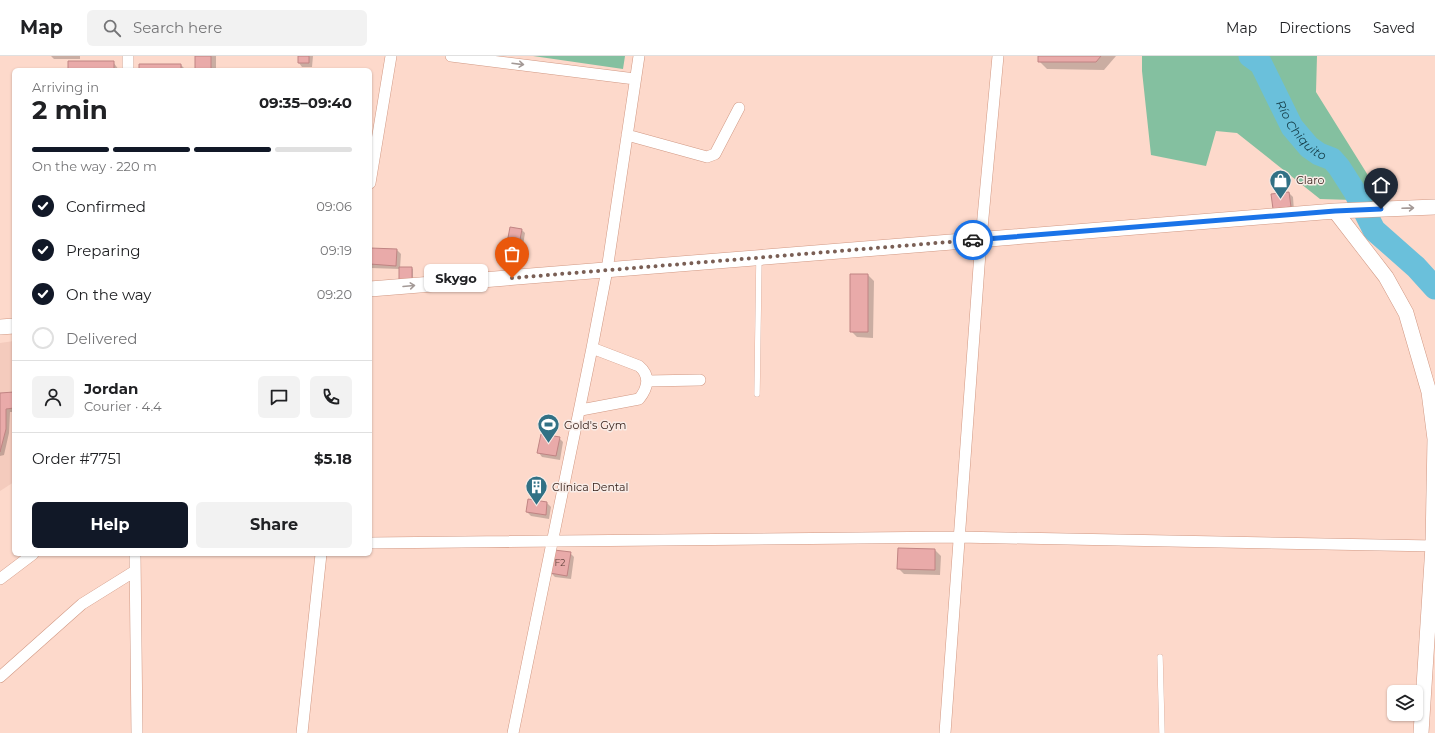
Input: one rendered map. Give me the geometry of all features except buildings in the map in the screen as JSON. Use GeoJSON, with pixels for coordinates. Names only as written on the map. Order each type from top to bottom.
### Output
{"type":"FeatureCollection","features":[{"type":"Feature","properties":{"kind":"street"},"geometry":{"type":"LineString","coordinates":[[128,56],[128,68]]}},
{"type":"Feature","properties":{"kind":"street"},"geometry":{"type":"LineString","coordinates":[[372,171],[391,56]]}},
{"type":"Feature","properties":{"kind":"street"},"geometry":{"type":"LineString","coordinates":[[451,56],[635,79]]}},
{"type":"Feature","properties":{"kind":"street"},"geometry":{"type":"LineString","coordinates":[[513,733],[581,410],[607,270],[639,56]]}},
{"type":"Feature","properties":{"kind":"street"},"geometry":{"type":"LineString","coordinates":[[945,733],[958,537],[981,239],[998,56]]}},
{"type":"Feature","properties":{"kind":"street"},"geometry":{"type":"LineString","coordinates":[[627,135],[707,157],[715,154],[739,108]]}},
{"type":"Feature","properties":{"kind":"street"},"geometry":{"type":"LineString","coordinates":[[372,289],[1341,210],[1435,207]]}},
{"type":"Feature","properties":{"kind":"street"},"geometry":{"type":"LineString","coordinates":[[1341,210],[1386,277],[1406,313],[1429,392],[1435,439],[1434,546],[1421,733]]}},
{"type":"Feature","properties":{"kind":"street"},"geometry":{"type":"LineString","coordinates":[[0,327],[12,326]]}},
{"type":"Feature","properties":{"kind":"street"},"geometry":{"type":"LineString","coordinates":[[581,410],[639,399],[645,392],[648,382],[645,371],[639,366],[592,348]]}},
{"type":"Feature","properties":{"kind":"street"},"geometry":{"type":"LineString","coordinates":[[648,382],[700,380]]}},
{"type":"Feature","properties":{"kind":"street"},"geometry":{"type":"LineString","coordinates":[[372,543],[958,537],[1434,546]]}},
{"type":"Feature","properties":{"kind":"street"},"geometry":{"type":"LineString","coordinates":[[0,579],[30,556]]}},
{"type":"Feature","properties":{"kind":"street"},"geometry":{"type":"LineString","coordinates":[[135,556],[137,733]]}},
{"type":"Feature","properties":{"kind":"street"},"geometry":{"type":"LineString","coordinates":[[302,733],[321,556]]}},
{"type":"Feature","properties":{"kind":"street"},"geometry":{"type":"LineString","coordinates":[[0,677],[82,604],[135,571]]}},
{"type":"Feature","properties":{"kind":"lane"},"geometry":{"type":"LineString","coordinates":[[757,394],[759,258]]}},
{"type":"Feature","properties":{"kind":"lane"},"geometry":{"type":"LineString","coordinates":[[1160,656],[1162,733]]}},
{"type":"Feature","properties":{"kind":"shaded area"},"geometry":{"type":"Polygon","coordinates":[[[12,341],[12,483],[0,491],[0,343],[12,341]]]}},
{"type":"Feature","properties":{"kind":"green space"},"geometry":{"type":"Polygon","coordinates":[[[533,56],[625,56],[623,69],[533,56]]]}},
{"type":"Feature","properties":{"kind":"green space"},"geometry":{"type":"Polygon","coordinates":[[[1142,56],[1317,56],[1316,92],[1384,201],[1320,199],[1237,133],[1216,131],[1206,166],[1151,155],[1142,71],[1142,56]]]}},
{"type":"Feature","properties":{"kind":"waterway","name":"Río Chiquito"},"geometry":{"type":"LineString","coordinates":[[1250,56],[1261,64],[1292,127],[1309,147],[1319,154],[1332,159],[1339,167],[1355,192],[1374,230],[1416,267],[1435,288]]}},
{"type":"Feature","properties":{"kind":"way so far"},"geometry":{"type":"LineString","coordinates":[[512,278],[973,240]]}},
{"type":"Feature","properties":{"kind":"place","name":"Claro"},"geometry":{"type":"Point","coordinates":[1281,200]}},
{"type":"Feature","properties":{"kind":"place","name":"Skygo"},"geometry":{"type":"Point","coordinates":[512,278]}},
{"type":"Feature","properties":{"kind":"place","name":"Gold's Gym"},"geometry":{"type":"Point","coordinates":[549,444]}},
{"type":"Feature","properties":{"kind":"place","name":"Clínica Dental"},"geometry":{"type":"Point","coordinates":[537,506]}},
{"type":"Feature","properties":{"kind":"route"},"geometry":{"type":"LineString","coordinates":[[973,240],[1348,210],[1381,209]]}}]}
